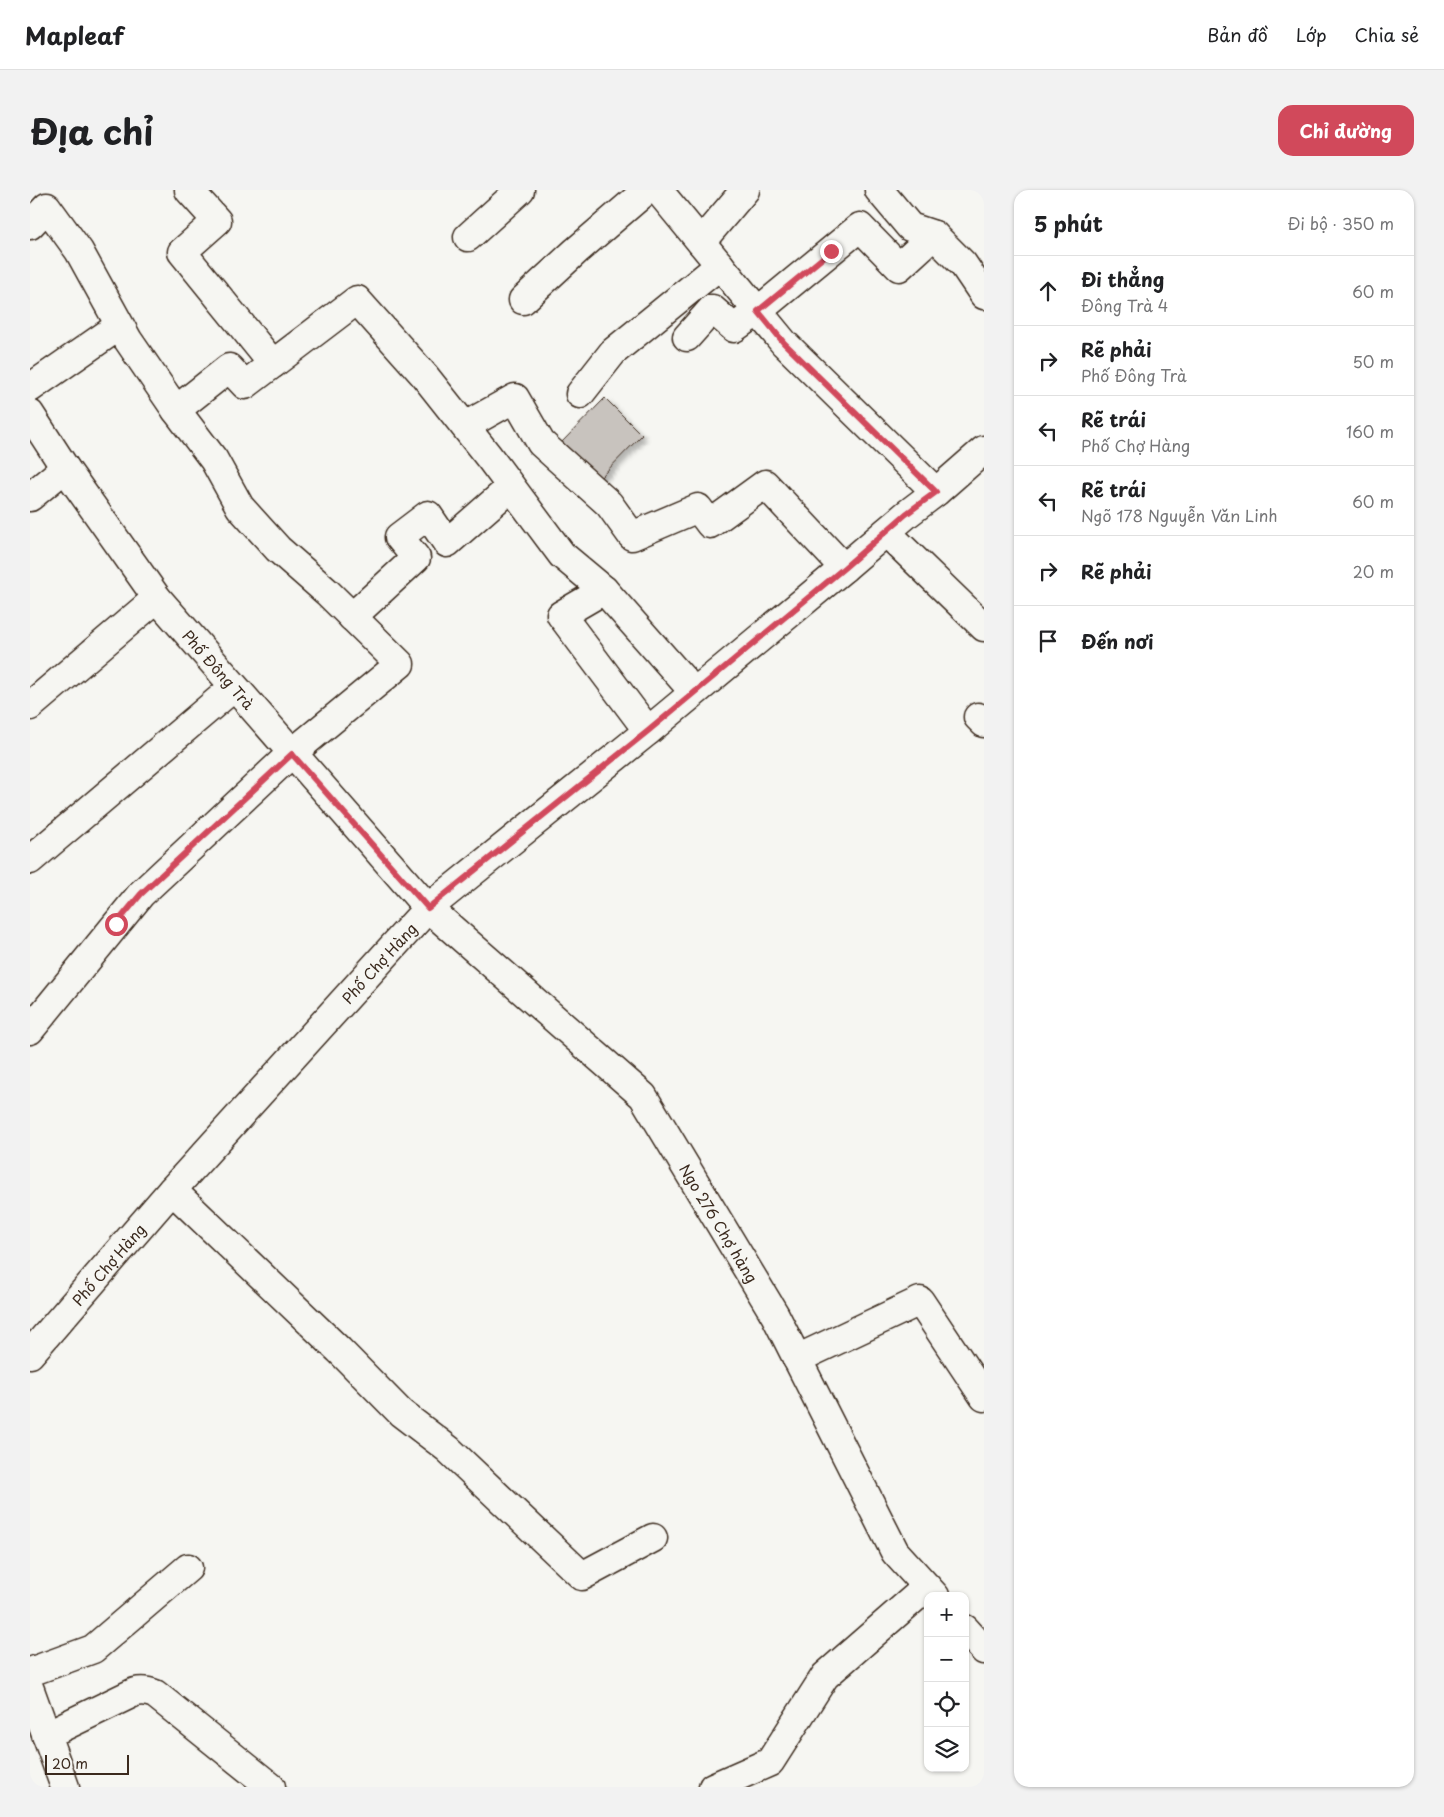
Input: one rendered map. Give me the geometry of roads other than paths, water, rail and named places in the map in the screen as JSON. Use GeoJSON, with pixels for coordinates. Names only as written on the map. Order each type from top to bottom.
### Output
{"type":"FeatureCollection","features":[{"type":"Feature","properties":{"kind":"street"},"geometry":{"type":"LineString","coordinates":[[189,190],[217,222],[182,252],[273,364]]}},
{"type":"Feature","properties":{"kind":"street"},"geometry":{"type":"LineString","coordinates":[[468,237],[520,190]]}},
{"type":"Feature","properties":{"kind":"street"},"geometry":{"type":"LineString","coordinates":[[523,300],[576,250],[647,190]]}},
{"type":"Feature","properties":{"kind":"street"},"geometry":{"type":"LineString","coordinates":[[658,190],[784,343],[936,492]]}},
{"type":"Feature","properties":{"kind":"street"},"geometry":{"type":"LineString","coordinates":[[701,242],[745,190]]}},
{"type":"Feature","properties":{"kind":"street"},"geometry":{"type":"LineString","coordinates":[[879,190],[910,227],[934,234],[963,264],[984,296]]}},
{"type":"Feature","properties":{"kind":"street"},"geometry":{"type":"LineString","coordinates":[[30,225],[47,207],[79,251],[119,326],[176,410],[214,460],[240,507],[278,549],[327,592],[400,664],[292,754],[141,894],[30,1030]]}},
{"type":"Feature","properties":{"kind":"street"},"geometry":{"type":"LineString","coordinates":[[687,337],[712,309],[734,328],[758,311],[860,227],[899,267],[934,234]]}},
{"type":"Feature","properties":{"kind":"street"},"geometry":{"type":"LineString","coordinates":[[580,394],[613,352],[720,265]]}},
{"type":"Feature","properties":{"kind":"street"},"geometry":{"type":"LineString","coordinates":[[176,410],[229,368],[245,385],[357,300],[424,375],[562,555],[604,590],[694,692]]}},
{"type":"Feature","properties":{"kind":"street"},"geometry":{"type":"LineString","coordinates":[[30,388],[119,326]]}},
{"type":"Feature","properties":{"kind":"street"},"geometry":{"type":"LineString","coordinates":[[464,426],[515,398],[541,443],[608,504],[632,536],[698,508],[710,524],[765,484],[844,568]]}},
{"type":"Feature","properties":{"kind":"street","name":"Phố Đông Trà"},"geometry":{"type":"LineString","coordinates":[[30,414],[64,468],[158,598],[428,908]]}},
{"type":"Feature","properties":{"kind":"street","name":"Phố Chợ Hàng"},"geometry":{"type":"LineString","coordinates":[[30,1354],[172,1190],[428,908],[648,731],[984,450]]}},
{"type":"Feature","properties":{"kind":"street"},"geometry":{"type":"LineString","coordinates":[[30,497],[64,468]]}},
{"type":"Feature","properties":{"kind":"street"},"geometry":{"type":"LineString","coordinates":[[352,616],[416,558],[399,537],[428,514],[447,542],[511,487]]}},
{"type":"Feature","properties":{"kind":"street"},"geometry":{"type":"LineString","coordinates":[[886,532],[981,619]]}},
{"type":"Feature","properties":{"kind":"street"},"geometry":{"type":"LineString","coordinates":[[604,590],[560,615],[648,731]]}},
{"type":"Feature","properties":{"kind":"street"},"geometry":{"type":"LineString","coordinates":[[30,706],[158,598]]}},
{"type":"Feature","properties":{"kind":"street"},"geometry":{"type":"LineString","coordinates":[[30,860],[234,687]]}},
{"type":"Feature","properties":{"kind":"street","name":"Ngo 276 Chợ hàng"},"geometry":{"type":"LineString","coordinates":[[428,908],[643,1096],[775,1315],[895,1552],[931,1592]]}},
{"type":"Feature","properties":{"kind":"street"},"geometry":{"type":"LineString","coordinates":[[172,1190],[339,1350],[401,1413],[448,1449],[582,1576],[653,1538]]}},
{"type":"Feature","properties":{"kind":"street"},"geometry":{"type":"LineString","coordinates":[[797,1359],[920,1300],[984,1398]]}},
{"type":"Feature","properties":{"kind":"street"},"geometry":{"type":"LineString","coordinates":[[30,1672],[93,1649],[188,1568]]}},
{"type":"Feature","properties":{"kind":"street"},"geometry":{"type":"LineString","coordinates":[[713,1787],[770,1762],[825,1676],[924,1598]]}},
{"type":"Feature","properties":{"kind":"street"},"geometry":{"type":"LineString","coordinates":[[969,1633],[984,1650]]}},
{"type":"Feature","properties":{"kind":"street"},"geometry":{"type":"LineString","coordinates":[[30,1690],[65,1787]]}},
{"type":"Feature","properties":{"kind":"street"},"geometry":{"type":"LineString","coordinates":[[46,1735],[142,1690],[155,1694],[271,1787]]}}]}
